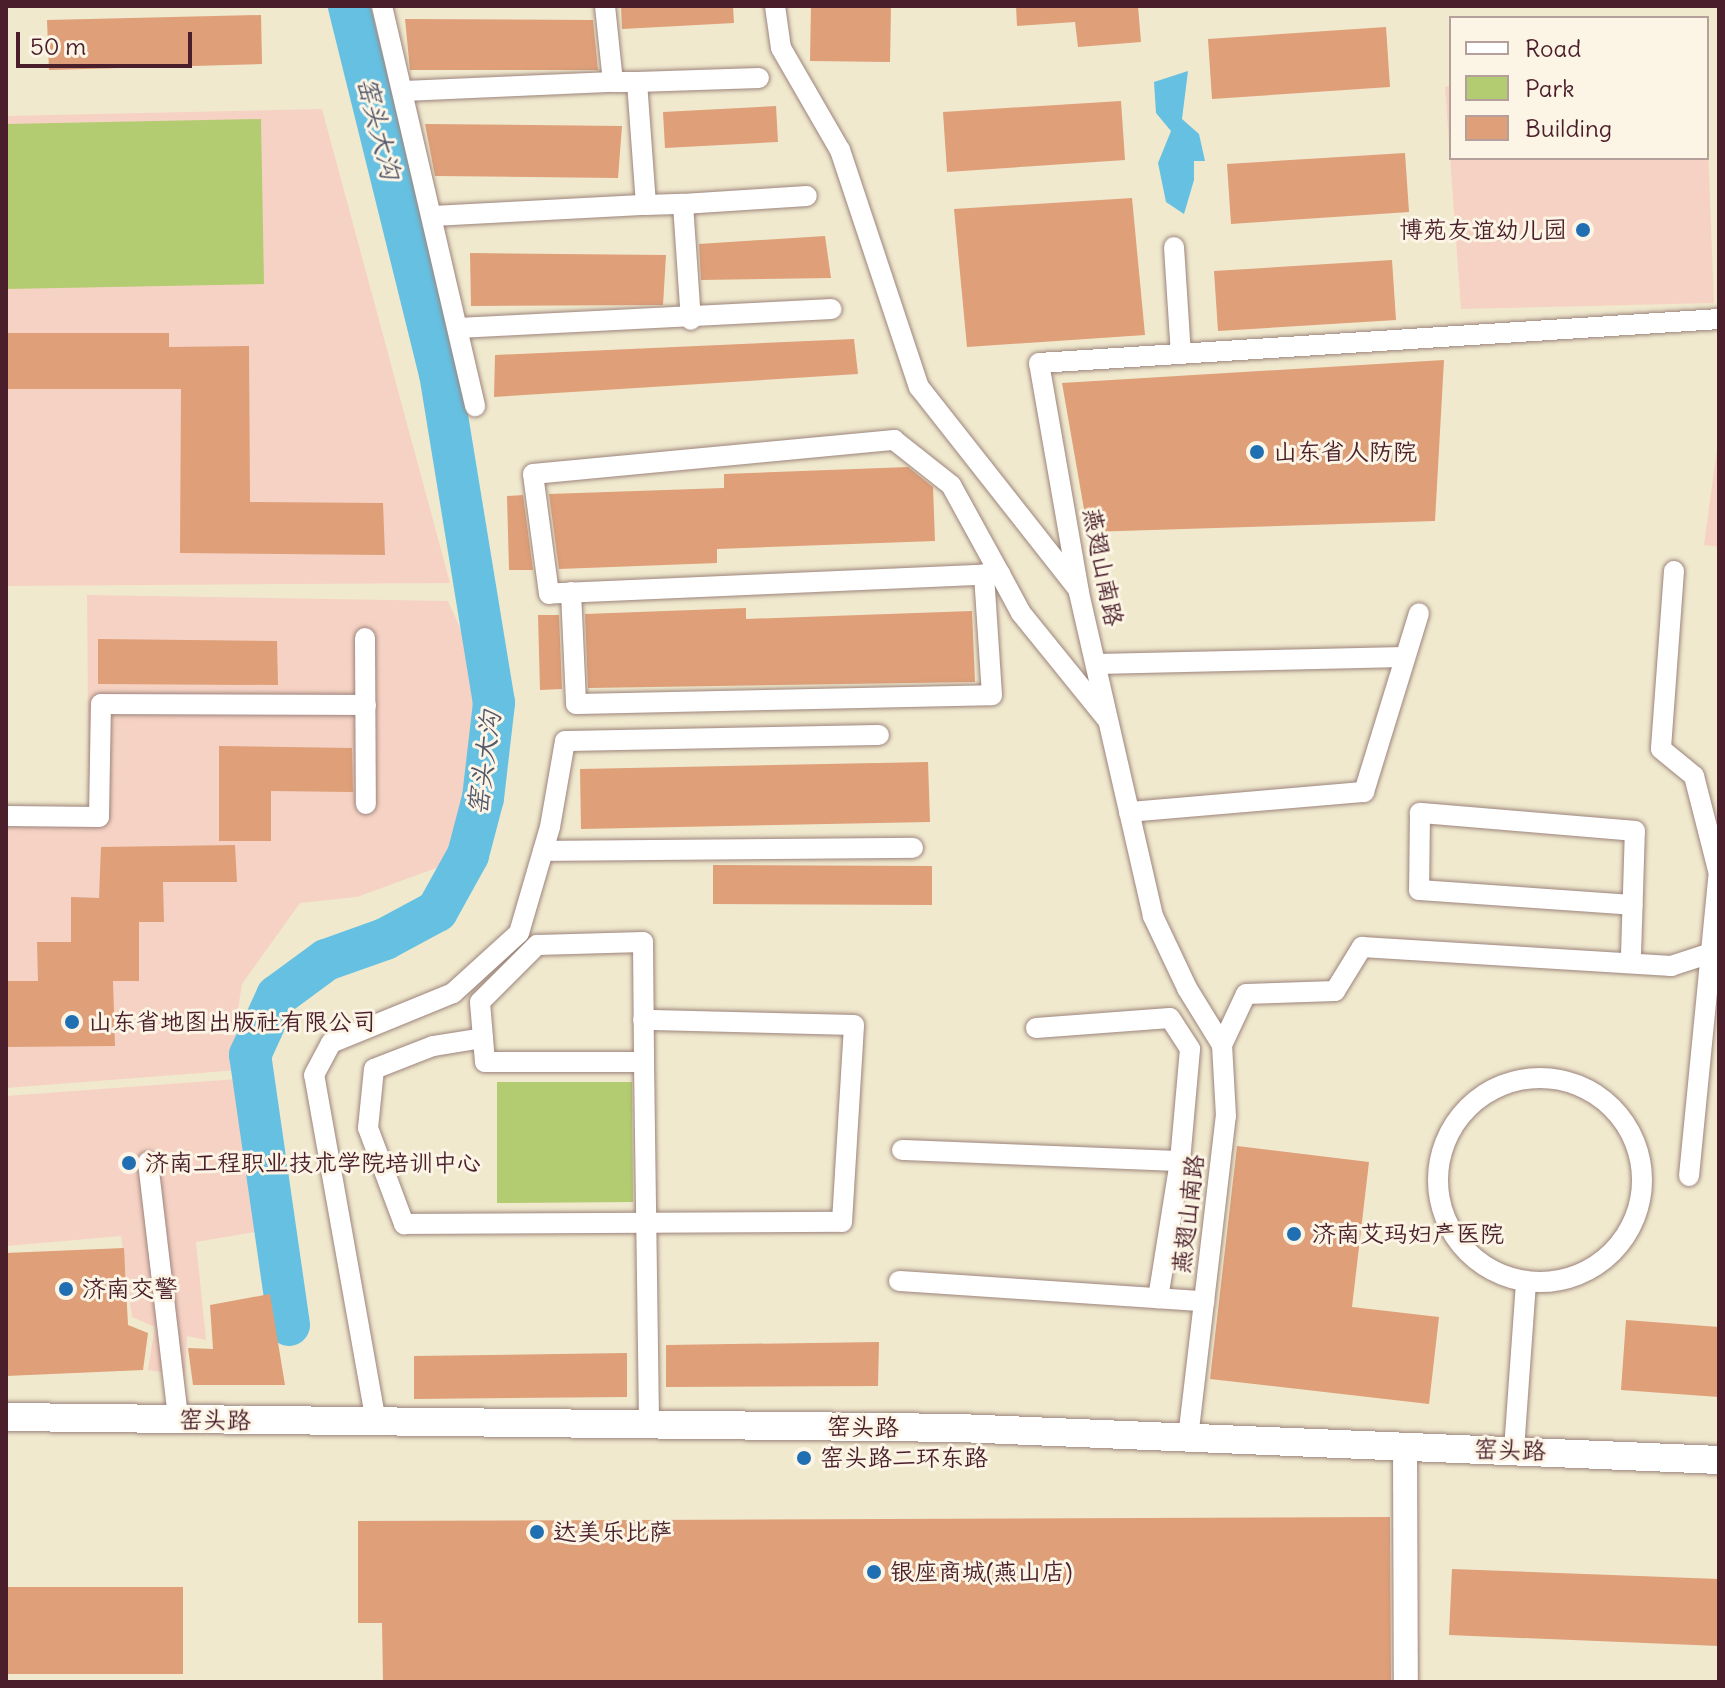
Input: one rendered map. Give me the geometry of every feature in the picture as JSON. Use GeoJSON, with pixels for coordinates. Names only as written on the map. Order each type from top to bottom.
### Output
{"type":"FeatureCollection","features":[{"type":"Feature","properties":{"kind":"main road","name":"窑头路"},"geometry":{"type":"LineString","coordinates":[[6,1417],[649,1425],[1188,1438],[1719,1460]]}},
{"type":"Feature","properties":{"kind":"street"},"geometry":{"type":"LineString","coordinates":[[382,6],[475,406]]}},
{"type":"Feature","properties":{"kind":"street"},"geometry":{"type":"LineString","coordinates":[[605,6],[613,82]]}},
{"type":"Feature","properties":{"kind":"street"},"geometry":{"type":"LineString","coordinates":[[775,6],[781,48],[840,150],[919,387],[1079,592]]}},
{"type":"Feature","properties":{"kind":"street"},"geometry":{"type":"LineString","coordinates":[[404,91],[759,78]]}},
{"type":"Feature","properties":{"kind":"street"},"geometry":{"type":"LineString","coordinates":[[637,82],[646,205]]}},
{"type":"Feature","properties":{"kind":"street"},"geometry":{"type":"LineString","coordinates":[[433,216],[807,196]]}},
{"type":"Feature","properties":{"kind":"street"},"geometry":{"type":"LineString","coordinates":[[683,204],[691,320]]}},
{"type":"Feature","properties":{"kind":"street"},"geometry":{"type":"LineString","coordinates":[[1174,247],[1181,354]]}},
{"type":"Feature","properties":{"kind":"street"},"geometry":{"type":"LineString","coordinates":[[458,328],[691,320],[832,309]]}},
{"type":"Feature","properties":{"kind":"street","name":"燕翅山南路"},"geometry":{"type":"LineString","coordinates":[[1188,1438],[1226,1116],[1222,1045],[1187,988],[1153,916],[1079,592],[1039,363],[1719,319]]}},
{"type":"Feature","properties":{"kind":"street"},"geometry":{"type":"LineString","coordinates":[[992,574],[549,594],[533,474],[894,440],[951,485],[992,574],[1109,721]]}},
{"type":"Feature","properties":{"kind":"street"},"geometry":{"type":"LineString","coordinates":[[1674,571],[1661,749],[1694,776],[1718,870],[1689,1176]]}},
{"type":"Feature","properties":{"kind":"street"},"geometry":{"type":"LineString","coordinates":[[571,592],[576,704],[992,695],[992,574]]}},
{"type":"Feature","properties":{"kind":"street"},"geometry":{"type":"LineString","coordinates":[[1129,812],[1364,792],[1419,613]]}},
{"type":"Feature","properties":{"kind":"street"},"geometry":{"type":"LineString","coordinates":[[365,638],[366,804]]}},
{"type":"Feature","properties":{"kind":"street"},"geometry":{"type":"LineString","coordinates":[[1096,664],[1405,657]]}},
{"type":"Feature","properties":{"kind":"street"},"geometry":{"type":"LineString","coordinates":[[6,816],[99,817],[101,704],[366,705]]}},
{"type":"Feature","properties":{"kind":"street"},"geometry":{"type":"LineString","coordinates":[[376,1422],[314,1075],[331,1043],[453,993],[519,933],[543,851],[565,741],[879,735]]}},
{"type":"Feature","properties":{"kind":"street"},"geometry":{"type":"LineString","coordinates":[[1631,955],[1635,831],[1420,813],[1419,890],[1632,905]]}},
{"type":"Feature","properties":{"kind":"street"},"geometry":{"type":"LineString","coordinates":[[543,851],[913,848]]}},
{"type":"Feature","properties":{"kind":"street"},"geometry":{"type":"LineString","coordinates":[[644,1062],[485,1062],[480,1002],[537,945],[643,942],[649,1425]]}},
{"type":"Feature","properties":{"kind":"street"},"geometry":{"type":"LineString","coordinates":[[1222,1045],[1246,994],[1335,991],[1362,947],[1671,966],[1711,953]]}},
{"type":"Feature","properties":{"kind":"street"},"geometry":{"type":"LineString","coordinates":[[1036,1028],[1170,1018],[1190,1049],[1180,1161],[1158,1298]]}},
{"type":"Feature","properties":{"kind":"street"},"geometry":{"type":"LineString","coordinates":[[483,1038],[433,1046],[374,1069],[368,1128],[404,1224],[842,1222],[854,1025],[643,1020]]}},
{"type":"Feature","properties":{"kind":"street"},"geometry":{"type":"LineString","coordinates":[[1545,1077],[1596,1095],[1628,1125],[1641,1156],[1643,1189],[1635,1221],[1617,1249],[1591,1270],[1560,1281],[1526,1282],[1493,1272],[1465,1251],[1445,1222],[1437,1188],[1440,1153],[1455,1121],[1490,1091],[1511,1081],[1545,1077]]}},
{"type":"Feature","properties":{"kind":"street"},"geometry":{"type":"LineString","coordinates":[[902,1150],[1180,1161]]}},
{"type":"Feature","properties":{"kind":"street"},"geometry":{"type":"LineString","coordinates":[[148,1162],[178,1419]]}},
{"type":"Feature","properties":{"kind":"street"},"geometry":{"type":"LineString","coordinates":[[899,1281],[1204,1301]]}},
{"type":"Feature","properties":{"kind":"street"},"geometry":{"type":"LineString","coordinates":[[1514,1450],[1526,1282]]}},
{"type":"Feature","properties":{"kind":"street"},"geometry":{"type":"LineString","coordinates":[[1405,1446],[1406,1682]]}},
{"type":"Feature","properties":{"kind":"shaded area","name":"博苑友谊幼儿园"},"geometry":{"type":"Polygon","coordinates":[[[1449,86],[1449,142],[1445,87],[1449,86]]]}},
{"type":"Feature","properties":{"kind":"shaded area"},"geometry":{"type":"Polygon","coordinates":[[[322,109],[450,583],[6,586],[6,116],[322,109]]]}},
{"type":"Feature","properties":{"kind":"shaded area","name":"博苑友谊幼儿园"},"geometry":{"type":"Polygon","coordinates":[[[1450,160],[1708,160],[1714,303],[1461,309],[1450,160]]]}},
{"type":"Feature","properties":{"kind":"shaded area"},"geometry":{"type":"Polygon","coordinates":[[[1719,434],[1719,547],[1704,545],[1719,434]]]}},
{"type":"Feature","properties":{"kind":"shaded area"},"geometry":{"type":"Polygon","coordinates":[[[87,595],[448,601],[494,703],[489,788],[439,867],[357,897],[300,903],[242,984],[235,1028],[239,1070],[6,1088],[6,825],[89,825],[87,595]]]}},
{"type":"Feature","properties":{"kind":"shaded area","name":"济南工程职业技术学院培训中心"},"geometry":{"type":"Polygon","coordinates":[[[238,1079],[261,1231],[196,1242],[206,1340],[187,1336],[185,1376],[148,1370],[155,1327],[132,1317],[121,1236],[6,1246],[6,1096],[238,1079]]]}},
{"type":"Feature","properties":{"kind":"green space"},"geometry":{"type":"Polygon","coordinates":[[[261,119],[264,284],[6,289],[6,124],[261,119]]]}},
{"type":"Feature","properties":{"kind":"green space"},"geometry":{"type":"Polygon","coordinates":[[[497,1082],[632,1082],[633,1202],[497,1203],[497,1082]]]}},
{"type":"Feature","properties":{"kind":"water"},"geometry":{"type":"Polygon","coordinates":[[[1188,71],[1182,119],[1199,134],[1205,161],[1194,161],[1194,180],[1184,214],[1166,202],[1158,163],[1171,131],[1156,113],[1154,82],[1188,71]]]}},
{"type":"Feature","properties":{"kind":"building"},"geometry":{"type":"Polygon","coordinates":[[[621,6],[733,6],[734,23],[622,29],[621,6]]]}},
{"type":"Feature","properties":{"kind":"building"},"geometry":{"type":"Polygon","coordinates":[[[811,6],[891,6],[890,62],[810,61],[811,6]]]}},
{"type":"Feature","properties":{"kind":"building"},"geometry":{"type":"Polygon","coordinates":[[[1016,6],[1138,6],[1141,42],[1078,47],[1075,22],[1017,26],[1016,6]]]}},
{"type":"Feature","properties":{"kind":"building"},"geometry":{"type":"Polygon","coordinates":[[[261,15],[262,64],[49,70],[47,20],[261,15]]]}},
{"type":"Feature","properties":{"kind":"building"},"geometry":{"type":"Polygon","coordinates":[[[405,19],[593,20],[598,70],[410,70],[405,19]]]}},
{"type":"Feature","properties":{"kind":"building"},"geometry":{"type":"Polygon","coordinates":[[[1386,27],[1390,87],[1212,99],[1208,39],[1386,27]]]}},
{"type":"Feature","properties":{"kind":"building"},"geometry":{"type":"Polygon","coordinates":[[[1121,101],[1125,160],[947,172],[943,112],[1121,101]]]}},
{"type":"Feature","properties":{"kind":"building"},"geometry":{"type":"Polygon","coordinates":[[[776,106],[778,142],[665,148],[663,112],[776,106]]]}},
{"type":"Feature","properties":{"kind":"building"},"geometry":{"type":"Polygon","coordinates":[[[425,124],[622,126],[618,178],[435,176],[425,124]]]}},
{"type":"Feature","properties":{"kind":"building"},"geometry":{"type":"Polygon","coordinates":[[[1405,153],[1409,212],[1231,224],[1227,164],[1405,153]]]}},
{"type":"Feature","properties":{"kind":"building"},"geometry":{"type":"Polygon","coordinates":[[[1132,198],[1145,335],[967,347],[954,209],[1132,198]]]}},
{"type":"Feature","properties":{"kind":"building"},"geometry":{"type":"Polygon","coordinates":[[[825,236],[831,278],[701,280],[699,244],[825,236]]]}},
{"type":"Feature","properties":{"kind":"building"},"geometry":{"type":"Polygon","coordinates":[[[470,253],[666,255],[663,305],[471,306],[470,253]]]}},
{"type":"Feature","properties":{"kind":"building"},"geometry":{"type":"Polygon","coordinates":[[[1392,260],[1396,320],[1218,331],[1214,271],[1392,260]]]}},
{"type":"Feature","properties":{"kind":"building"},"geometry":{"type":"Polygon","coordinates":[[[6,333],[169,333],[169,347],[249,346],[250,502],[383,503],[385,555],[180,553],[181,389],[6,389],[6,333]]]}},
{"type":"Feature","properties":{"kind":"building"},"geometry":{"type":"Polygon","coordinates":[[[854,339],[858,374],[494,397],[495,355],[854,339]]]}},
{"type":"Feature","properties":{"kind":"building","name":"山东省人防院"},"geometry":{"type":"Polygon","coordinates":[[[1444,360],[1435,521],[1088,532],[1062,383],[1444,360]]]}},
{"type":"Feature","properties":{"kind":"building"},"geometry":{"type":"Polygon","coordinates":[[[908,467],[933,487],[935,541],[717,549],[717,563],[559,569],[549,494],[724,488],[724,474],[908,467]]]}},
{"type":"Feature","properties":{"kind":"building"},"geometry":{"type":"Polygon","coordinates":[[[523,495],[533,570],[509,570],[507,496],[523,495]]]}},
{"type":"Feature","properties":{"kind":"building"},"geometry":{"type":"Polygon","coordinates":[[[746,608],[746,619],[972,611],[975,682],[588,688],[585,614],[746,608]]]}},
{"type":"Feature","properties":{"kind":"building"},"geometry":{"type":"Polygon","coordinates":[[[538,615],[559,615],[562,689],[540,690],[538,615]]]}},
{"type":"Feature","properties":{"kind":"building"},"geometry":{"type":"Polygon","coordinates":[[[98,639],[277,641],[278,685],[98,684],[98,639]]]}},
{"type":"Feature","properties":{"kind":"building"},"geometry":{"type":"Polygon","coordinates":[[[219,746],[352,748],[353,792],[271,791],[271,841],[219,841],[219,746]]]}},
{"type":"Feature","properties":{"kind":"building"},"geometry":{"type":"Polygon","coordinates":[[[928,762],[930,822],[581,829],[580,769],[928,762]]]}},
{"type":"Feature","properties":{"kind":"building"},"geometry":{"type":"Polygon","coordinates":[[[235,845],[237,882],[163,882],[164,922],[139,922],[139,981],[113,981],[115,1046],[6,1047],[6,981],[38,981],[37,942],[71,942],[71,897],[99,898],[101,847],[235,845]]]}},
{"type":"Feature","properties":{"kind":"building"},"geometry":{"type":"Polygon","coordinates":[[[713,865],[932,866],[932,905],[713,904],[713,865]]]}},
{"type":"Feature","properties":{"kind":"building","name":"济南艾玛妇产医院"},"geometry":{"type":"Polygon","coordinates":[[[1237,1146],[1369,1162],[1352,1307],[1439,1317],[1429,1404],[1210,1379],[1237,1146]]]}},
{"type":"Feature","properties":{"kind":"building","name":"济南交警"},"geometry":{"type":"Polygon","coordinates":[[[124,1248],[128,1325],[148,1333],[143,1370],[6,1376],[6,1253],[124,1248]]]}},
{"type":"Feature","properties":{"kind":"building"},"geometry":{"type":"Polygon","coordinates":[[[270,1294],[285,1385],[193,1385],[188,1348],[213,1349],[210,1305],[270,1294]]]}},
{"type":"Feature","properties":{"kind":"building"},"geometry":{"type":"Polygon","coordinates":[[[1626,1320],[1719,1327],[1719,1397],[1621,1390],[1626,1320]]]}},
{"type":"Feature","properties":{"kind":"building"},"geometry":{"type":"Polygon","coordinates":[[[879,1342],[878,1386],[666,1387],[666,1345],[879,1342]]]}},
{"type":"Feature","properties":{"kind":"building"},"geometry":{"type":"Polygon","coordinates":[[[627,1353],[627,1397],[414,1399],[414,1356],[627,1353]]]}},
{"type":"Feature","properties":{"kind":"building","name":"银座商城(燕山店)"},"geometry":{"type":"Polygon","coordinates":[[[1390,1517],[1391,1682],[383,1682],[382,1623],[358,1623],[358,1521],[1390,1517]]]}},
{"type":"Feature","properties":{"kind":"building"},"geometry":{"type":"Polygon","coordinates":[[[1452,1569],[1719,1579],[1719,1646],[1449,1635],[1452,1569]]]}},
{"type":"Feature","properties":{"kind":"building"},"geometry":{"type":"Polygon","coordinates":[[[6,1587],[183,1587],[183,1674],[6,1674],[6,1587]]]}},
{"type":"Feature","properties":{"kind":"waterway","name":"窑头大沟"},"geometry":{"type":"LineString","coordinates":[[289,1325],[250,1055],[277,996],[326,960],[385,939],[437,911],[468,855],[483,798],[494,703],[440,374],[349,6]]}},
{"type":"Feature","properties":{"kind":"place","name":"博苑友谊幼儿园"},"geometry":{"type":"Point","coordinates":[1583,230]}},
{"type":"Feature","properties":{"kind":"place","name":"山东省人防院"},"geometry":{"type":"Point","coordinates":[1257,452]}},
{"type":"Feature","properties":{"kind":"place","name":"山东省地图出版社有限公司"},"geometry":{"type":"Point","coordinates":[72,1022]}},
{"type":"Feature","properties":{"kind":"place","name":"济南工程职业技术学院培训中心"},"geometry":{"type":"Point","coordinates":[129,1163]}},
{"type":"Feature","properties":{"kind":"place","name":"济南艾玛妇产医院"},"geometry":{"type":"Point","coordinates":[1294,1234]}},
{"type":"Feature","properties":{"kind":"place","name":"济南交警"},"geometry":{"type":"Point","coordinates":[66,1289]}},
{"type":"Feature","properties":{"kind":"place","name":"窑头路二环东路"},"geometry":{"type":"Point","coordinates":[804,1458]}},
{"type":"Feature","properties":{"kind":"place","name":"达美乐比萨"},"geometry":{"type":"Point","coordinates":[537,1532]}},
{"type":"Feature","properties":{"kind":"place","name":"银座商城(燕山店)"},"geometry":{"type":"Point","coordinates":[874,1572]}}]}
